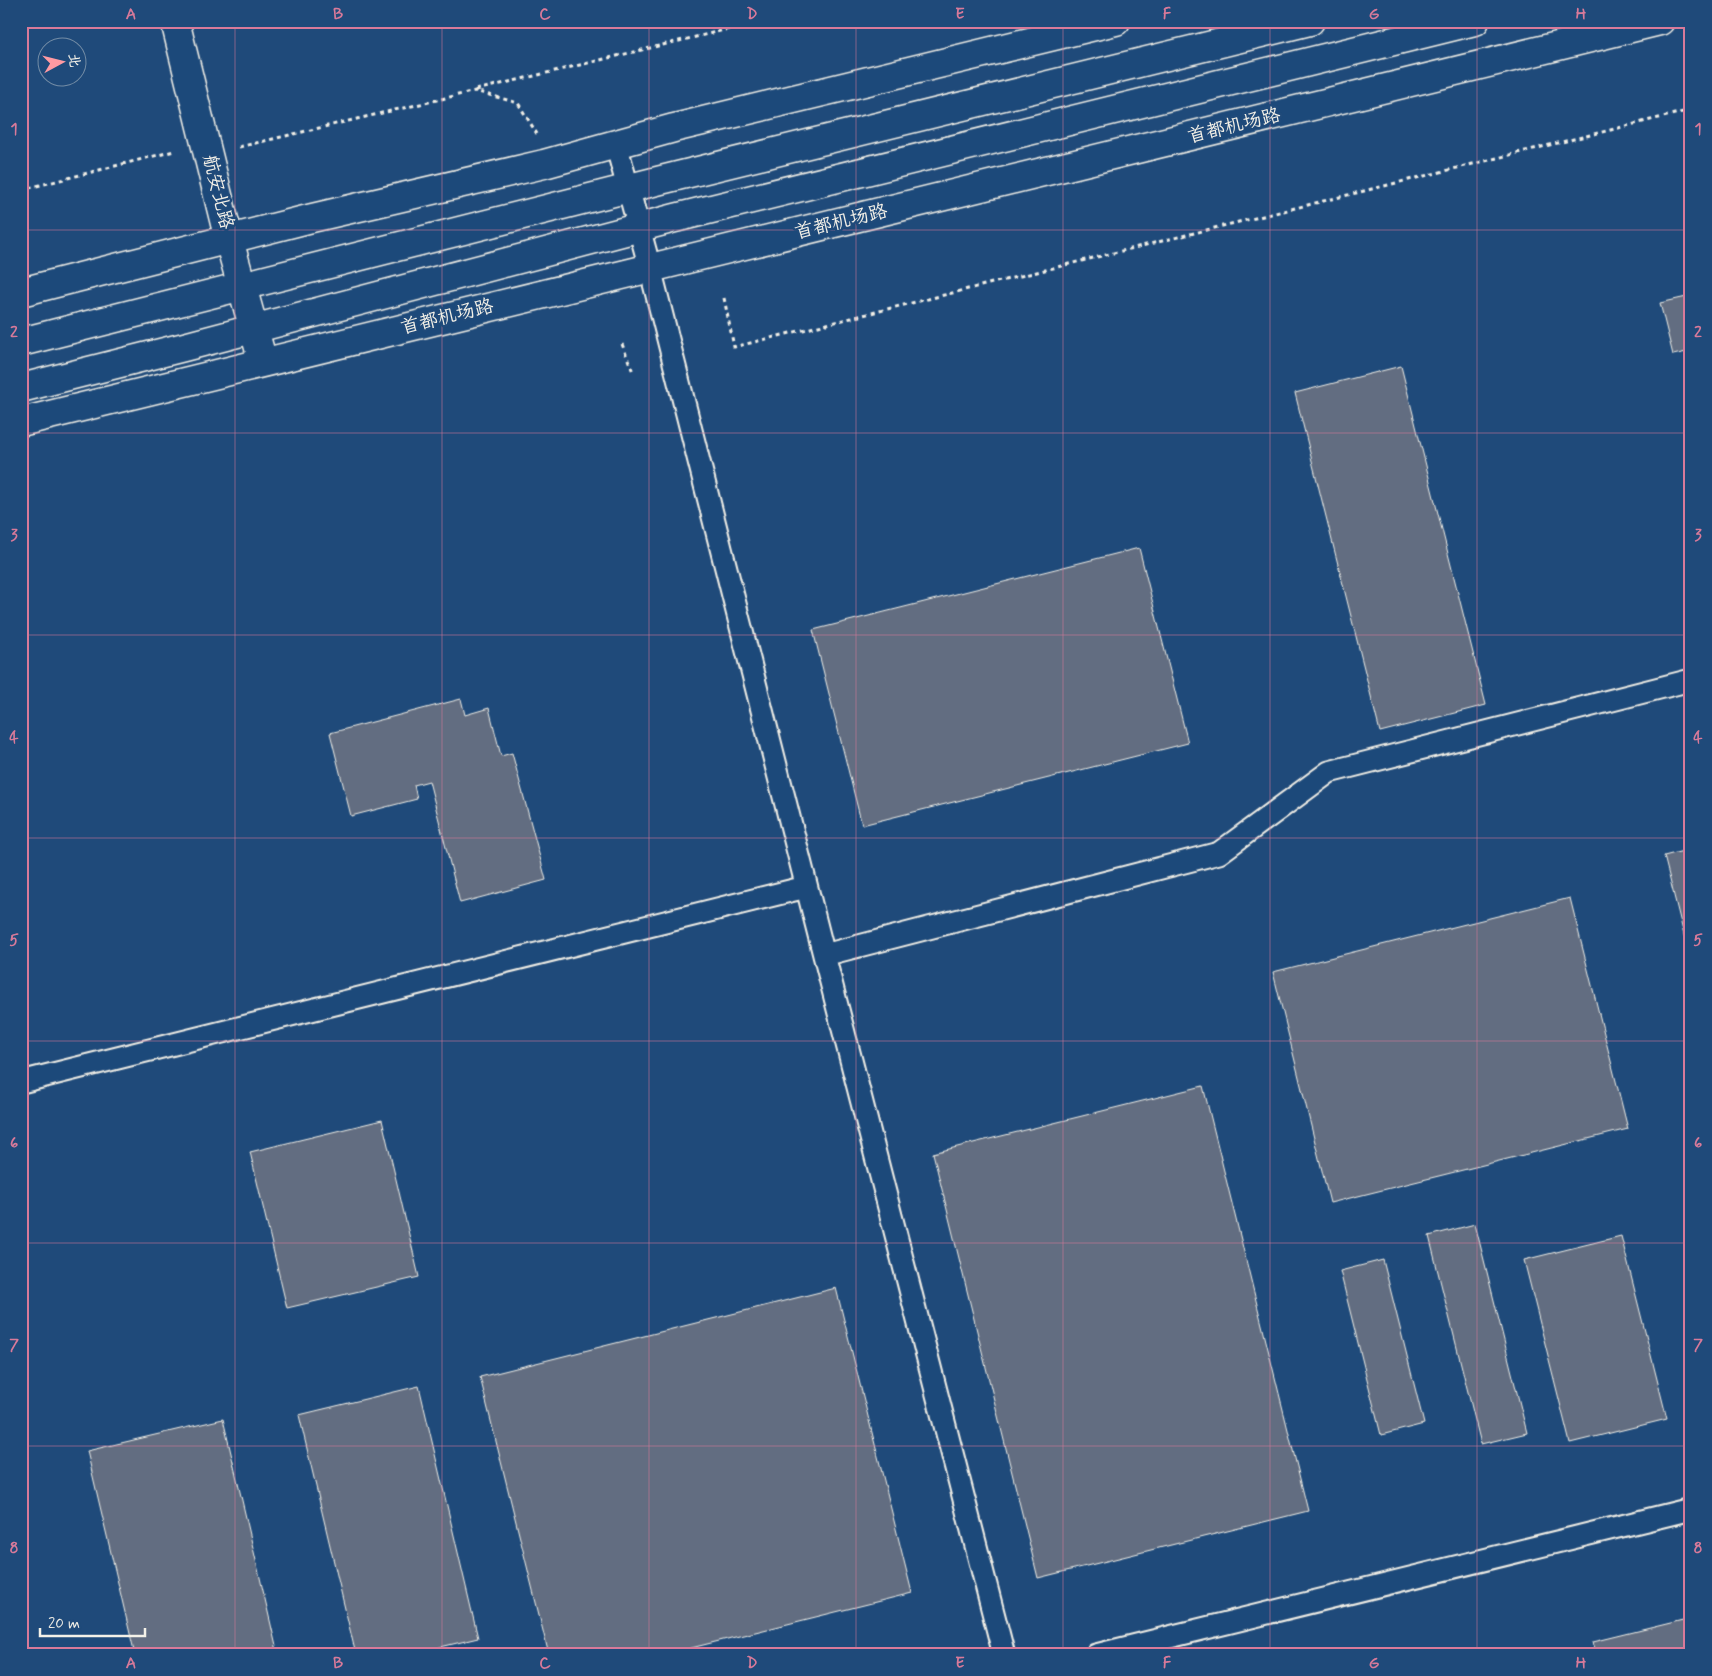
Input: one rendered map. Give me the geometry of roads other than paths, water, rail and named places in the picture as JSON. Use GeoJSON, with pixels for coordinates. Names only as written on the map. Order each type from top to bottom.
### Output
{"type":"FeatureCollection","features":[{"type":"Feature","properties":{"kind":"street","name":"航安北路"},"geometry":{"type":"LineString","coordinates":[[175,21],[242,288],[263,362]]}},
{"type":"Feature","properties":{"kind":"street"},"geometry":{"type":"LineString","coordinates":[[21,292],[312,218],[544,164],[674,128],[1116,21]]}},
{"type":"Feature","properties":{"kind":"street"},"geometry":{"type":"LineString","coordinates":[[21,342],[242,288],[628,189],[1310,21]]}},
{"type":"Feature","properties":{"kind":"street","name":"首都机场路"},"geometry":{"type":"LineString","coordinates":[[21,388],[639,228],[1475,21]]}},
{"type":"Feature","properties":{"kind":"street","name":"首都机场路"},"geometry":{"type":"LineString","coordinates":[[21,422],[1660,21]]}},
{"type":"Feature","properties":{"kind":"lane"},"geometry":{"type":"LineString","coordinates":[[616,144],[650,268],[806,887],[1004,1655]]}},
{"type":"Feature","properties":{"kind":"lane"},"geometry":{"type":"LineString","coordinates":[[824,955],[1219,853],[1329,772],[1691,680]]}},
{"type":"Feature","properties":{"kind":"lane"},"geometry":{"type":"LineString","coordinates":[[21,1082],[806,887]]}},
{"type":"Feature","properties":{"kind":"lane"},"geometry":{"type":"LineString","coordinates":[[1096,1655],[1691,1509]]}}]}
